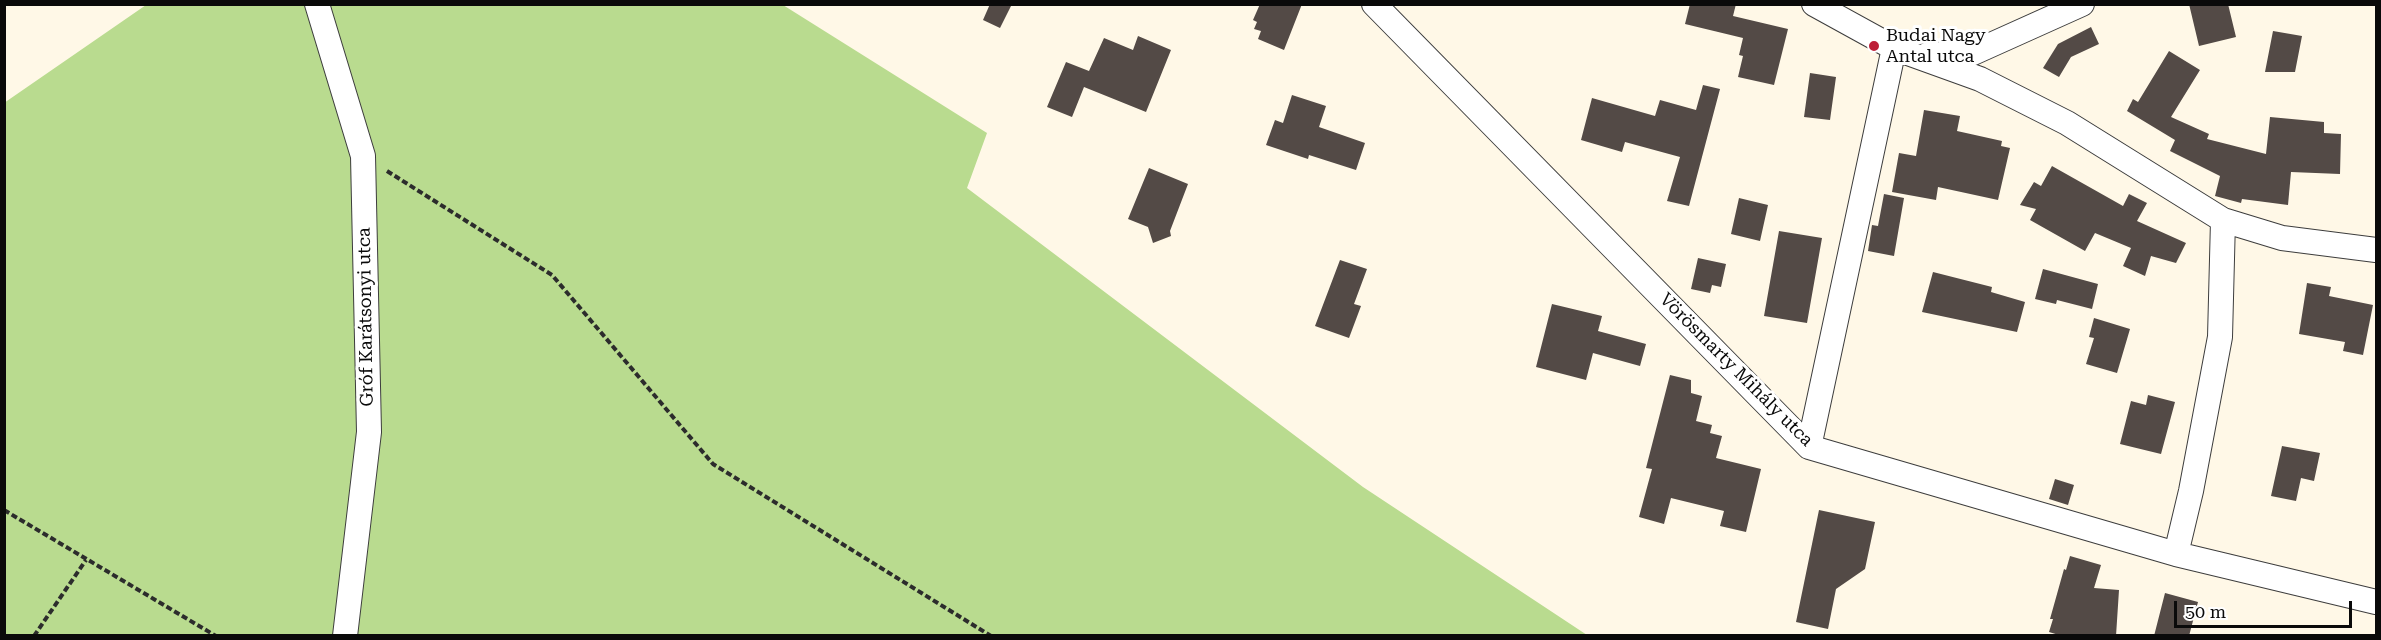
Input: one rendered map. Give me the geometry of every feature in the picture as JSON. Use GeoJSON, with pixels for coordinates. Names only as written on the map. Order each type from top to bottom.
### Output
{"type":"FeatureCollection","features":[{"type":"Feature","properties":{"kind":"street","name":"Gróf Karátsonyi utca"},"geometry":{"type":"LineString","coordinates":[[318,4],[363,156],[369,432],[345,636]]}},
{"type":"Feature","properties":{"kind":"street","name":"Vörösmarty Mihály utca"},"geometry":{"type":"LineString","coordinates":[[1374,4],[1809,447],[2176,554],[2376,602]]}},
{"type":"Feature","properties":{"kind":"street"},"geometry":{"type":"LineString","coordinates":[[1815,4],[1894,48],[1980,79],[2067,123],[2223,220],[2282,238],[2376,250]]}},
{"type":"Feature","properties":{"kind":"street"},"geometry":{"type":"LineString","coordinates":[[1918,55],[1973,53],[2082,4]]}},
{"type":"Feature","properties":{"kind":"street"},"geometry":{"type":"LineString","coordinates":[[1809,447],[1894,48]]}},
{"type":"Feature","properties":{"kind":"street"},"geometry":{"type":"LineString","coordinates":[[2176,554],[2191,491],[2220,337],[2223,220]]}},
{"type":"Feature","properties":{"kind":"path"},"geometry":{"type":"LineString","coordinates":[[363,156],[552,275],[713,464],[991,636]]}},
{"type":"Feature","properties":{"kind":"path"},"geometry":{"type":"LineString","coordinates":[[4,510],[216,636]]}},
{"type":"Feature","properties":{"kind":"path"},"geometry":{"type":"LineString","coordinates":[[34,636],[86,560]]}},
{"type":"Feature","properties":{"kind":"green space"},"geometry":{"type":"Polygon","coordinates":[[[146,5],[783,5],[987,133],[967,188],[1363,487],[1587,635],[5,635],[4,103],[146,5]]]}},
{"type":"Feature","properties":{"kind":"building"},"geometry":{"type":"Polygon","coordinates":[[[990,4],[1012,4],[1000,28],[983,20],[990,4]]]}},
{"type":"Feature","properties":{"kind":"building"},"geometry":{"type":"Polygon","coordinates":[[[1260,4],[1302,4],[1284,50],[1258,39],[1261,31],[1254,29],[1257,22],[1253,20],[1260,4]]]}},
{"type":"Feature","properties":{"kind":"building"},"geometry":{"type":"Polygon","coordinates":[[[1690,4],[1736,4],[1733,16],[1788,29],[1774,85],[1738,77],[1743,56],[1739,55],[1743,38],[1685,24],[1690,4]]]}},
{"type":"Feature","properties":{"kind":"building"},"geometry":{"type":"Polygon","coordinates":[[[2189,4],[2228,4],[2236,37],[2199,46],[2189,4]]]}},
{"type":"Feature","properties":{"kind":"building"},"geometry":{"type":"Polygon","coordinates":[[[2091,27],[2099,44],[2071,57],[2059,77],[2043,68],[2058,44],[2091,27]]]}},
{"type":"Feature","properties":{"kind":"building"},"geometry":{"type":"Polygon","coordinates":[[[2273,31],[2302,36],[2295,72],[2265,72],[2273,31]]]}},
{"type":"Feature","properties":{"kind":"building"},"geometry":{"type":"Polygon","coordinates":[[[1138,36],[1171,50],[1146,112],[1084,87],[1072,117],[1047,107],[1066,62],[1089,71],[1104,38],[1133,50],[1138,36]]]}},
{"type":"Feature","properties":{"kind":"building"},"geometry":{"type":"Polygon","coordinates":[[[2169,51],[2200,70],[2171,117],[2209,134],[2207,139],[2266,154],[2270,117],[2324,122],[2324,133],[2341,134],[2340,174],[2291,172],[2288,205],[2242,199],[2241,203],[2215,196],[2220,176],[2170,151],[2175,140],[2127,111],[2133,99],[2138,102],[2169,51]]]}},
{"type":"Feature","properties":{"kind":"building"},"geometry":{"type":"Polygon","coordinates":[[[1810,73],[1836,77],[1830,120],[1804,117],[1810,73]]]}},
{"type":"Feature","properties":{"kind":"building"},"geometry":{"type":"Polygon","coordinates":[[[1703,85],[1720,89],[1689,206],[1667,201],[1680,157],[1625,142],[1622,152],[1581,140],[1592,98],[1655,116],[1660,100],[1696,110],[1703,85]]]}},
{"type":"Feature","properties":{"kind":"building"},"geometry":{"type":"Polygon","coordinates":[[[1292,95],[1326,106],[1319,127],[1365,143],[1356,170],[1309,155],[1308,159],[1266,145],[1275,120],[1283,123],[1292,95]]]}},
{"type":"Feature","properties":{"kind":"building"},"geometry":{"type":"Polygon","coordinates":[[[1924,110],[1960,116],[1957,131],[2002,141],[2001,146],[2010,148],[1998,200],[1938,187],[1936,200],[1892,192],[1899,153],[1916,156],[1924,110]]]}},
{"type":"Feature","properties":{"kind":"building"},"geometry":{"type":"Polygon","coordinates":[[[2052,166],[2123,206],[2129,194],[2147,203],[2137,221],[2186,243],[2176,263],[2151,256],[2145,276],[2123,266],[2131,248],[2095,233],[2085,251],[2030,220],[2036,209],[2020,205],[2034,182],[2041,186],[2052,166]]]}},
{"type":"Feature","properties":{"kind":"building"},"geometry":{"type":"Polygon","coordinates":[[[1149,168],[1188,184],[1170,231],[1171,236],[1153,243],[1148,227],[1128,219],[1149,168]]]}},
{"type":"Feature","properties":{"kind":"building"},"geometry":{"type":"Polygon","coordinates":[[[1884,194],[1904,198],[1894,256],[1868,251],[1872,225],[1878,226],[1884,194]]]}},
{"type":"Feature","properties":{"kind":"building"},"geometry":{"type":"Polygon","coordinates":[[[1739,198],[1768,205],[1760,241],[1731,234],[1739,198]]]}},
{"type":"Feature","properties":{"kind":"building"},"geometry":{"type":"Polygon","coordinates":[[[1779,231],[1822,238],[1807,323],[1764,316],[1779,231]]]}},
{"type":"Feature","properties":{"kind":"building"},"geometry":{"type":"Polygon","coordinates":[[[1698,258],[1726,264],[1721,287],[1712,285],[1710,293],[1691,289],[1698,258]]]}},
{"type":"Feature","properties":{"kind":"building"},"geometry":{"type":"Polygon","coordinates":[[[1340,260],[1367,269],[1354,304],[1361,306],[1349,338],[1315,326],[1340,260]]]}},
{"type":"Feature","properties":{"kind":"building"},"geometry":{"type":"Polygon","coordinates":[[[2043,269],[2098,284],[2092,309],[2057,300],[2056,304],[2035,299],[2043,269]]]}},
{"type":"Feature","properties":{"kind":"building"},"geometry":{"type":"Polygon","coordinates":[[[1933,272],[1992,287],[1991,292],[2025,302],[2017,332],[1922,312],[1933,272]]]}},
{"type":"Feature","properties":{"kind":"building"},"geometry":{"type":"Polygon","coordinates":[[[2307,283],[2331,287],[2329,296],[2373,305],[2363,355],[2343,351],[2345,342],[2299,334],[2307,283]]]}},
{"type":"Feature","properties":{"kind":"building"},"geometry":{"type":"Polygon","coordinates":[[[1552,304],[1602,316],[1598,331],[1646,344],[1640,366],[1593,353],[1586,380],[1536,367],[1552,304]]]}},
{"type":"Feature","properties":{"kind":"building"},"geometry":{"type":"Polygon","coordinates":[[[2094,318],[2130,329],[2117,373],[2086,364],[2094,338],[2089,337],[2094,318]]]}},
{"type":"Feature","properties":{"kind":"building"},"geometry":{"type":"Polygon","coordinates":[[[1670,375],[1691,380],[1691,393],[1702,396],[1696,421],[1712,425],[1710,433],[1722,436],[1716,458],[1761,469],[1746,532],[1720,526],[1724,511],[1671,498],[1664,524],[1639,517],[1652,469],[1646,468],[1670,375]]]}},
{"type":"Feature","properties":{"kind":"building"},"geometry":{"type":"Polygon","coordinates":[[[2148,395],[2175,402],[2161,454],[2120,444],[2131,401],[2146,405],[2148,395]]]}},
{"type":"Feature","properties":{"kind":"building"},"geometry":{"type":"Polygon","coordinates":[[[2282,446],[2320,453],[2314,481],[2301,478],[2296,501],[2271,496],[2282,446]]]}},
{"type":"Feature","properties":{"kind":"building"},"geometry":{"type":"Polygon","coordinates":[[[2055,479],[2074,485],[2068,505],[2049,499],[2055,479]]]}},
{"type":"Feature","properties":{"kind":"building"},"geometry":{"type":"Polygon","coordinates":[[[1819,510],[1875,522],[1865,569],[1836,589],[1828,629],[1796,622],[1819,510]]]}},
{"type":"Feature","properties":{"kind":"building"},"geometry":{"type":"Polygon","coordinates":[[[2070,556],[2101,565],[2094,588],[2119,590],[2116,636],[2062,636],[2049,632],[2053,619],[2050,619],[2070,556]]]}},
{"type":"Feature","properties":{"kind":"building"},"geometry":{"type":"Polygon","coordinates":[[[2165,593],[2198,602],[2189,636],[2154,636],[2165,593]]]}},
{"type":"Feature","properties":{"kind":"place","name":"Budai Nagy Antal utca"},"geometry":{"type":"Point","coordinates":[1874,46]}}]}
